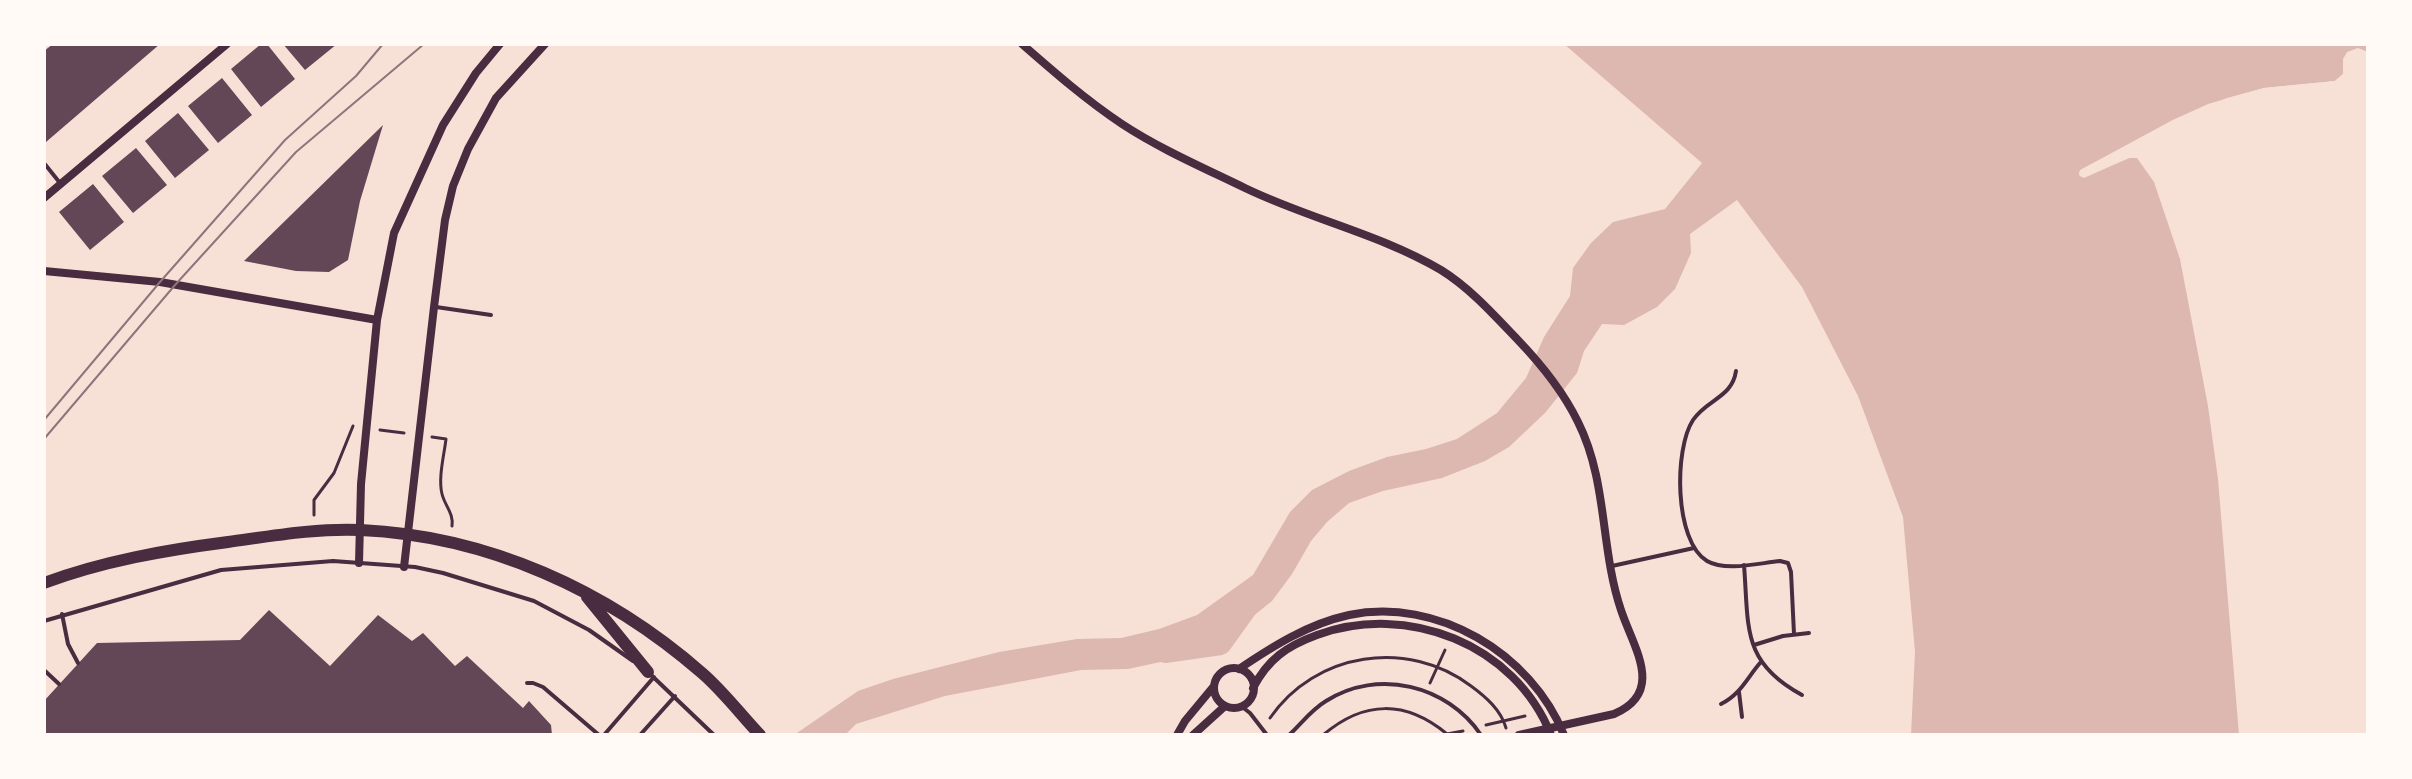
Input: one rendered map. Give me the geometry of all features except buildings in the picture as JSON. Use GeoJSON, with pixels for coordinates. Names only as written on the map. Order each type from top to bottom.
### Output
{"type":"FeatureCollection","features":[{"type":"Feature","properties":{"kind":"main road"},"geometry":{"type":"LineString","coordinates":[[44,583],[100,565],[195,546],[315,531],[361,530],[409,535],[512,559],[580,588],[649,631],[704,674],[760,735]]}},
{"type":"Feature","properties":{"kind":"main road"},"geometry":{"type":"LineString","coordinates":[[580,588],[651,675]]}},
{"type":"Feature","properties":{"kind":"street"},"geometry":{"type":"LineString","coordinates":[[44,198],[227,44]]}},
{"type":"Feature","properties":{"kind":"street"},"geometry":{"type":"LineString","coordinates":[[359,563],[361,484],[377,320],[394,233],[443,125],[476,73],[500,44]]}},
{"type":"Feature","properties":{"kind":"street"},"geometry":{"type":"LineString","coordinates":[[404,567],[445,220],[453,186],[468,149],[496,98],[545,44]]}},
{"type":"Feature","properties":{"kind":"street"},"geometry":{"type":"LineString","coordinates":[[1022,44],[1078,93],[1124,126],[1249,190],[1410,254],[1443,271],[1472,294],[1555,383],[1578,422],[1594,459],[1610,566],[1621,610],[1642,665],[1642,681],[1638,696],[1627,709],[1519,735]]}},
{"type":"Feature","properties":{"kind":"street"},"geometry":{"type":"LineString","coordinates":[[44,271],[160,282],[377,320]]}},
{"type":"Feature","properties":{"kind":"street"},"geometry":{"type":"LineString","coordinates":[[1177,735],[1223,671],[1239,669],[1278,643],[1332,620],[1372,612],[1410,614],[1445,623],[1502,653],[1523,671],[1546,699],[1564,735]]}},
{"type":"Feature","properties":{"kind":"street"},"geometry":{"type":"LineString","coordinates":[[1253,688],[1270,661],[1283,650],[1308,639],[1354,625],[1409,625],[1440,632],[1491,658],[1516,679],[1536,705],[1551,735]]}},
{"type":"Feature","properties":{"kind":"street"},"geometry":{"type":"LineString","coordinates":[[1193,735],[1225,706],[1241,706],[1252,696],[1250,677],[1239,669]]}},
{"type":"Feature","properties":{"kind":"street"},"geometry":{"type":"LineString","coordinates":[[1214,686],[1219,701],[1225,706]]}},
{"type":"Feature","properties":{"kind":"lane"},"geometry":{"type":"LineString","coordinates":[[44,163],[61,184]]}},
{"type":"Feature","properties":{"kind":"lane"},"geometry":{"type":"LineString","coordinates":[[434,307],[491,315]]}},
{"type":"Feature","properties":{"kind":"lane"},"geometry":{"type":"LineString","coordinates":[[1736,371],[1734,383],[1728,390],[1704,407],[1691,422],[1678,485],[1682,517],[1704,560],[1719,566],[1788,563],[1794,634]]}},
{"type":"Feature","properties":{"kind":"lane"},"geometry":{"type":"LineString","coordinates":[[1610,566],[1695,547]]}},
{"type":"Feature","properties":{"kind":"lane"},"geometry":{"type":"LineString","coordinates":[[44,621],[221,570],[333,561],[443,573],[534,601],[589,630],[651,675],[714,735]]}},
{"type":"Feature","properties":{"kind":"lane"},"geometry":{"type":"LineString","coordinates":[[1744,564],[1748,623],[1760,663],[1802,695]]}},
{"type":"Feature","properties":{"kind":"lane"},"geometry":{"type":"LineString","coordinates":[[62,614],[68,644],[78,663]]}},
{"type":"Feature","properties":{"kind":"lane"},"geometry":{"type":"LineString","coordinates":[[1754,645],[1809,633]]}},
{"type":"Feature","properties":{"kind":"lane"},"geometry":{"type":"LineString","coordinates":[[1721,704],[1739,692],[1760,663]]}},
{"type":"Feature","properties":{"kind":"lane"},"geometry":{"type":"LineString","coordinates":[[44,670],[59,684]]}},
{"type":"Feature","properties":{"kind":"lane"},"geometry":{"type":"LineString","coordinates":[[527,683],[543,687],[602,735],[651,675]]}},
{"type":"Feature","properties":{"kind":"lane"},"geometry":{"type":"LineString","coordinates":[[1289,735],[1326,700],[1355,688],[1385,684],[1427,691],[1456,708],[1481,735]]}},
{"type":"Feature","properties":{"kind":"lane"},"geometry":{"type":"LineString","coordinates":[[1739,692],[1742,717]]}},
{"type":"Feature","properties":{"kind":"lane"},"geometry":{"type":"LineString","coordinates":[[640,735],[675,696]]}},
{"type":"Feature","properties":{"kind":"lane"},"geometry":{"type":"LineString","coordinates":[[1241,706],[1267,735]]}},
{"type":"Feature","properties":{"kind":"path"},"geometry":{"type":"LineString","coordinates":[[315,531],[314,500],[334,473],[352,426],[446,439],[441,488],[444,502],[454,518],[449,544]]}},
{"type":"Feature","properties":{"kind":"path"},"geometry":{"type":"LineString","coordinates":[[1427,691],[1445,650]]}},
{"type":"Feature","properties":{"kind":"path"},"geometry":{"type":"LineString","coordinates":[[1323,735],[1355,715],[1387,708],[1423,716],[1447,734],[1529,715]]}},
{"type":"Feature","properties":{"kind":"shaded area"},"geometry":{"type":"Polygon","coordinates":[[[1564,44],[2368,44],[2368,52],[2358,48],[2347,52],[2343,59],[2343,74],[2335,81],[2264,88],[2227,98],[2173,120],[2079,172],[2081,177],[2129,158],[2137,158],[2154,182],[2180,259],[2208,406],[2218,479],[2239,735],[1911,735],[1915,652],[1903,517],[1858,396],[1802,287],[1737,200],[1690,234],[1691,253],[1675,289],[1657,307],[1624,325],[1602,324],[1584,351],[1577,373],[1545,413],[1509,447],[1485,461],[1442,478],[1383,491],[1349,503],[1311,541],[1272,601],[1247,621],[1165,661],[1128,669],[1081,670],[945,696],[856,724],[845,735],[794,735],[858,691],[893,679],[999,652],[1077,639],[1121,638],[1197,615],[1253,575],[1290,512],[1312,490],[1349,471],[1387,457],[1457,439],[1497,413],[1526,378],[1544,337],[1570,296],[1573,268],[1591,243],[1613,222],[1665,209],[1702,163],[1564,44]]]}},
{"type":"Feature","properties":{"kind":"pier"},"geometry":{"type":"Polygon","coordinates":[[[2343,74],[2343,80],[2336,85],[2265,92],[2210,108],[2175,123],[2083,173],[2130,154],[2141,156],[2129,158],[2084,178],[2079,175],[2080,170],[2208,104],[2264,88],[2335,81],[2343,74]]]}},
{"type":"Feature","properties":{"kind":"waterway"},"geometry":{"type":"LineString","coordinates":[[1165,653],[1221,645],[1249,606]]}},
{"type":"Feature","properties":{"kind":"tram line"},"geometry":{"type":"LineString","coordinates":[[44,420],[285,140],[356,76],[383,44]]}},
{"type":"Feature","properties":{"kind":"tram line"},"geometry":{"type":"LineString","coordinates":[[44,439],[175,285],[296,152],[424,44]]}}]}
